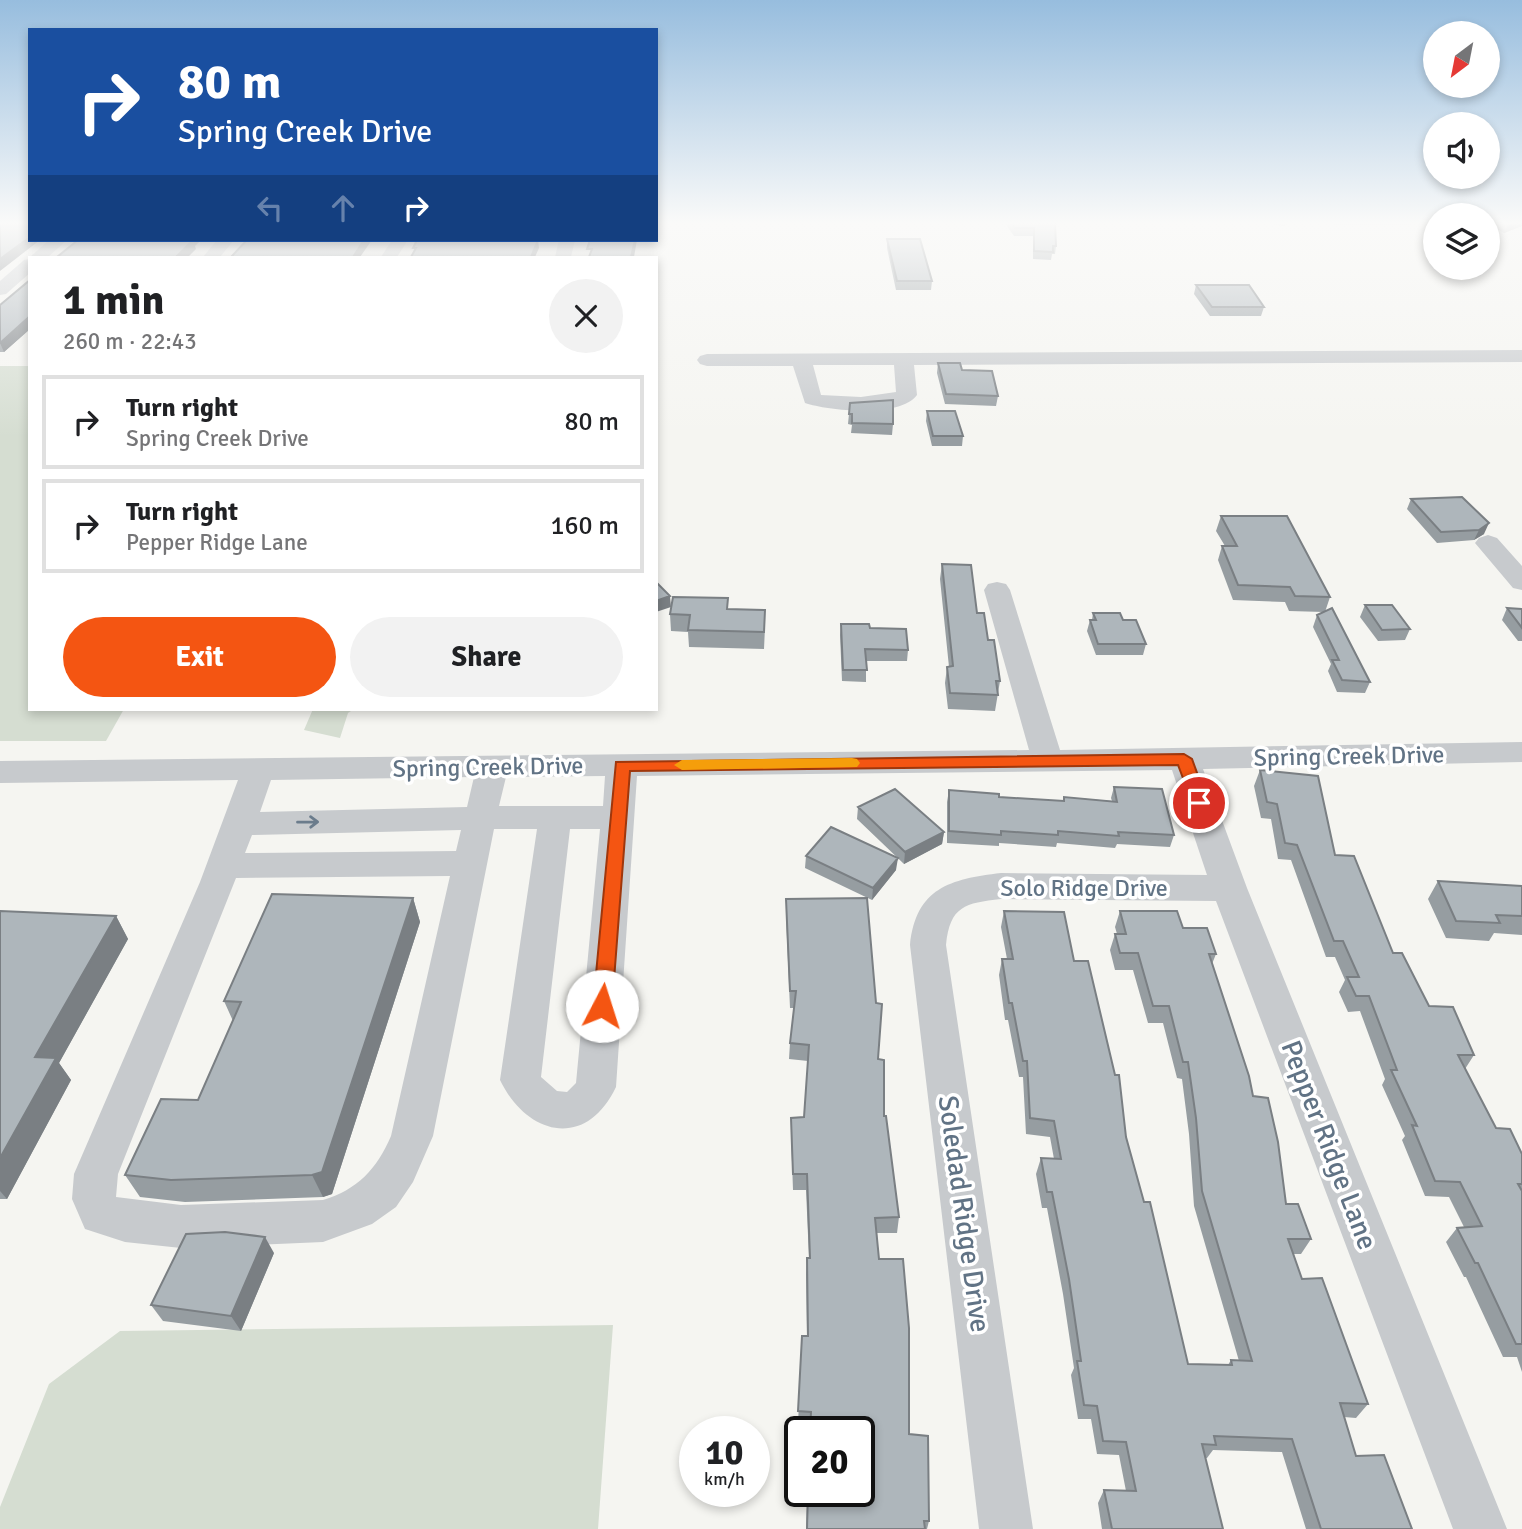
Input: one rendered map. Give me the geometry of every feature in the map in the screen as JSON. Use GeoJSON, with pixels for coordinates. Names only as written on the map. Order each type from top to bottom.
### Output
{"type":"FeatureCollection","features":[{"type":"Feature","properties":{"kind":"street"},"geometry":{"type":"LineString","coordinates":[[707,360],[1522,356]]}},
{"type":"Feature","properties":{"kind":"street"},"geometry":{"type":"LineString","coordinates":[[802,360],[812,399],[827,402],[863,402],[897,401],[907,395],[903,359]]}},
{"type":"Feature","properties":{"kind":"street"},"geometry":{"type":"LineString","coordinates":[[1488,543],[1522,582]]}},
{"type":"Feature","properties":{"kind":"street"},"geometry":{"type":"LineString","coordinates":[[997,590],[1048,761]]}},
{"type":"Feature","properties":{"kind":"street","name":"Spring Creek Drive"},"geometry":{"type":"LineString","coordinates":[[0,772],[1048,761],[1522,752]]}},
{"type":"Feature","properties":{"kind":"street","name":"Pepper Ridge Lane"},"geometry":{"type":"LineString","coordinates":[[1184,759],[1229,888],[1480,1529]]}},
{"type":"Feature","properties":{"kind":"street"},"geometry":{"type":"LineString","coordinates":[[555,817],[520,1080],[524,1090],[540,1103],[557,1109],[576,1109],[588,1099],[596,1087],[622,765]]}},
{"type":"Feature","properties":{"kind":"street"},"geometry":{"type":"LineString","coordinates":[[258,769],[240,824],[96,1174],[94,1199],[101,1214],[120,1221],[163,1226],[323,1221],[347,1215],[376,1199],[388,1187],[412,1136],[493,767]]}},
{"type":"Feature","properties":{"kind":"street"},"geometry":{"type":"LineString","coordinates":[[240,824],[618,817]]}},
{"type":"Feature","properties":{"kind":"street"},"geometry":{"type":"LineString","coordinates":[[223,866],[470,863]]}},
{"type":"Feature","properties":{"kind":"street","name":"Solo Ridge Drive"},"geometry":{"type":"LineString","coordinates":[[942,903],[958,894],[1001,886],[1229,888]]}},
{"type":"Feature","properties":{"kind":"street","name":"Soledad Ridge Drive"},"geometry":{"type":"LineString","coordinates":[[942,903],[928,924],[928,945],[1006,1529]]}},
{"type":"Feature","properties":{"kind":"shaded area"},"geometry":{"type":"Polygon","coordinates":[[[0,366],[28,366],[28,711],[123,711],[106,741],[0,741],[0,366]]]}},
{"type":"Feature","properties":{"kind":"shaded area"},"geometry":{"type":"Polygon","coordinates":[[[312,711],[351,711],[340,738],[304,730],[312,711]]]}},
{"type":"Feature","properties":{"kind":"shaded area"},"geometry":{"type":"Polygon","coordinates":[[[613,1325],[598,1529],[0,1529],[0,1507],[49,1384],[120,1331],[613,1325]]]}},
{"type":"Feature","properties":{"kind":"building"},"geometry":{"type":"Polygon","coordinates":[[[13,294],[28,294],[28,318],[0,343],[0,305],[13,294]]]}},
{"type":"Feature","properties":{"kind":"building"},"geometry":{"type":"Polygon","coordinates":[[[1203,294],[1255,294],[1264,307],[1212,307],[1203,294]]]}},
{"type":"Feature","properties":{"kind":"building"},"geometry":{"type":"Polygon","coordinates":[[[938,363],[960,363],[962,370],[992,371],[998,396],[946,394],[938,363]]]}},
{"type":"Feature","properties":{"kind":"building"},"geometry":{"type":"Polygon","coordinates":[[[893,400],[893,424],[852,423],[850,403],[893,400]]]}},
{"type":"Feature","properties":{"kind":"building"},"geometry":{"type":"Polygon","coordinates":[[[927,411],[955,411],[963,436],[933,436],[927,411]]]}},
{"type":"Feature","properties":{"kind":"building"},"geometry":{"type":"Polygon","coordinates":[[[1462,497],[1489,523],[1479,530],[1441,532],[1411,499],[1462,497]]]}},
{"type":"Feature","properties":{"kind":"building"},"geometry":{"type":"Polygon","coordinates":[[[1221,516],[1287,516],[1330,597],[1295,596],[1290,587],[1238,585],[1222,546],[1237,546],[1221,516]]]}},
{"type":"Feature","properties":{"kind":"building"},"geometry":{"type":"Polygon","coordinates":[[[942,564],[971,565],[977,613],[984,613],[988,640],[994,640],[1000,681],[996,681],[998,695],[950,693],[947,667],[953,666],[942,564]]]}},
{"type":"Feature","properties":{"kind":"building"},"geometry":{"type":"Polygon","coordinates":[[[658,584],[670,596],[658,600],[658,584]]]}},
{"type":"Feature","properties":{"kind":"building"},"geometry":{"type":"Polygon","coordinates":[[[673,597],[728,598],[727,609],[765,610],[764,632],[688,630],[690,615],[670,614],[673,597]]]}},
{"type":"Feature","properties":{"kind":"building"},"geometry":{"type":"Polygon","coordinates":[[[1365,605],[1392,605],[1410,629],[1382,630],[1365,605]]]}},
{"type":"Feature","properties":{"kind":"building"},"geometry":{"type":"Polygon","coordinates":[[[1332,608],[1370,682],[1342,680],[1332,660],[1339,660],[1317,615],[1332,608]]]}},
{"type":"Feature","properties":{"kind":"building"},"geometry":{"type":"Polygon","coordinates":[[[1507,608],[1522,609],[1522,628],[1507,608]]]}},
{"type":"Feature","properties":{"kind":"building"},"geometry":{"type":"Polygon","coordinates":[[[1093,613],[1120,613],[1123,620],[1136,620],[1146,644],[1098,644],[1090,620],[1096,620],[1093,613]]]}},
{"type":"Feature","properties":{"kind":"building"},"geometry":{"type":"Polygon","coordinates":[[[841,624],[869,624],[870,628],[906,629],[908,650],[865,649],[867,670],[843,670],[841,624]]]}},
{"type":"Feature","properties":{"kind":"building"},"geometry":{"type":"Polygon","coordinates":[[[1260,770],[1318,776],[1335,855],[1354,856],[1393,953],[1402,953],[1429,1006],[1453,1007],[1474,1055],[1458,1055],[1496,1128],[1510,1129],[1522,1154],[1522,1184],[1518,1184],[1522,1191],[1522,1344],[1516,1344],[1478,1263],[1475,1263],[1457,1228],[1482,1226],[1460,1182],[1435,1181],[1412,1125],[1417,1126],[1391,1070],[1397,1070],[1369,996],[1356,996],[1347,977],[1359,977],[1343,941],[1334,941],[1297,845],[1285,843],[1277,804],[1267,802],[1260,770]]]}},
{"type":"Feature","properties":{"kind":"building"},"geometry":{"type":"Polygon","coordinates":[[[1114,787],[1162,789],[1174,835],[1118,832],[1119,836],[1058,831],[1058,835],[1001,831],[1001,835],[949,831],[949,790],[999,794],[999,797],[1064,801],[1064,797],[1117,802],[1114,787]]]}},
{"type":"Feature","properties":{"kind":"building"},"geometry":{"type":"Polygon","coordinates":[[[895,789],[944,832],[905,852],[858,807],[895,789]]]}},
{"type":"Feature","properties":{"kind":"building"},"geometry":{"type":"Polygon","coordinates":[[[831,827],[898,858],[873,888],[806,856],[831,827]]]}},
{"type":"Feature","properties":{"kind":"building"},"geometry":{"type":"Polygon","coordinates":[[[1438,881],[1522,886],[1522,916],[1496,915],[1500,923],[1456,921],[1438,881]]]}},
{"type":"Feature","properties":{"kind":"building"},"geometry":{"type":"Polygon","coordinates":[[[272,894],[413,898],[322,1172],[312,1175],[171,1180],[125,1175],[161,1099],[198,1100],[241,1002],[224,1001],[272,894]]]}},
{"type":"Feature","properties":{"kind":"building"},"geometry":{"type":"Polygon","coordinates":[[[867,898],[876,1003],[882,1004],[878,1059],[884,1060],[884,1116],[899,1217],[875,1218],[879,1259],[903,1259],[909,1328],[909,1434],[928,1436],[929,1521],[924,1521],[925,1529],[807,1529],[808,1507],[875,1507],[875,1416],[811,1416],[811,1412],[798,1411],[802,1336],[808,1336],[807,1258],[810,1258],[807,1174],[793,1174],[791,1118],[804,1117],[809,1045],[790,1043],[796,991],[790,991],[786,899],[867,898]]]}},
{"type":"Feature","properties":{"kind":"building"},"geometry":{"type":"Polygon","coordinates":[[[0,911],[116,916],[35,1057],[56,1058],[0,1158],[0,911]]]}},
{"type":"Feature","properties":{"kind":"building"},"geometry":{"type":"Polygon","coordinates":[[[1004,911],[1064,912],[1074,961],[1088,961],[1115,1075],[1119,1075],[1126,1137],[1144,1202],[1150,1202],[1188,1364],[1232,1365],[1231,1360],[1252,1361],[1202,1191],[1188,1062],[1183,1062],[1169,1006],[1153,1006],[1138,953],[1120,953],[1115,934],[1126,934],[1120,911],[1177,911],[1183,928],[1207,928],[1216,954],[1209,954],[1253,1096],[1268,1098],[1278,1142],[1286,1204],[1298,1204],[1311,1239],[1288,1239],[1302,1279],[1322,1278],[1368,1404],[1340,1403],[1356,1456],[1384,1455],[1412,1529],[1321,1529],[1292,1439],[1214,1436],[1216,1445],[1202,1444],[1223,1529],[1112,1529],[1104,1490],[1136,1491],[1126,1442],[1103,1441],[1097,1406],[1084,1405],[1077,1361],[1081,1361],[1069,1279],[1052,1192],[1047,1192],[1041,1158],[1061,1159],[1054,1121],[1030,1118],[1027,1061],[1023,1061],[1002,959],[1013,959],[1004,911]]]}},
{"type":"Feature","properties":{"kind":"building"},"geometry":{"type":"Polygon","coordinates":[[[225,1232],[265,1237],[231,1316],[151,1305],[186,1234],[225,1232]]]}},
{"type":"Feature","properties":{"kind":"slow traffic"},"geometry":{"type":"LineString","coordinates":[[682,765],[852,763]]}},
{"type":"Feature","properties":{"kind":"route"},"geometry":{"type":"LineString","coordinates":[[602,1006],[622,765],[1184,759],[1199,803]]}}]}
